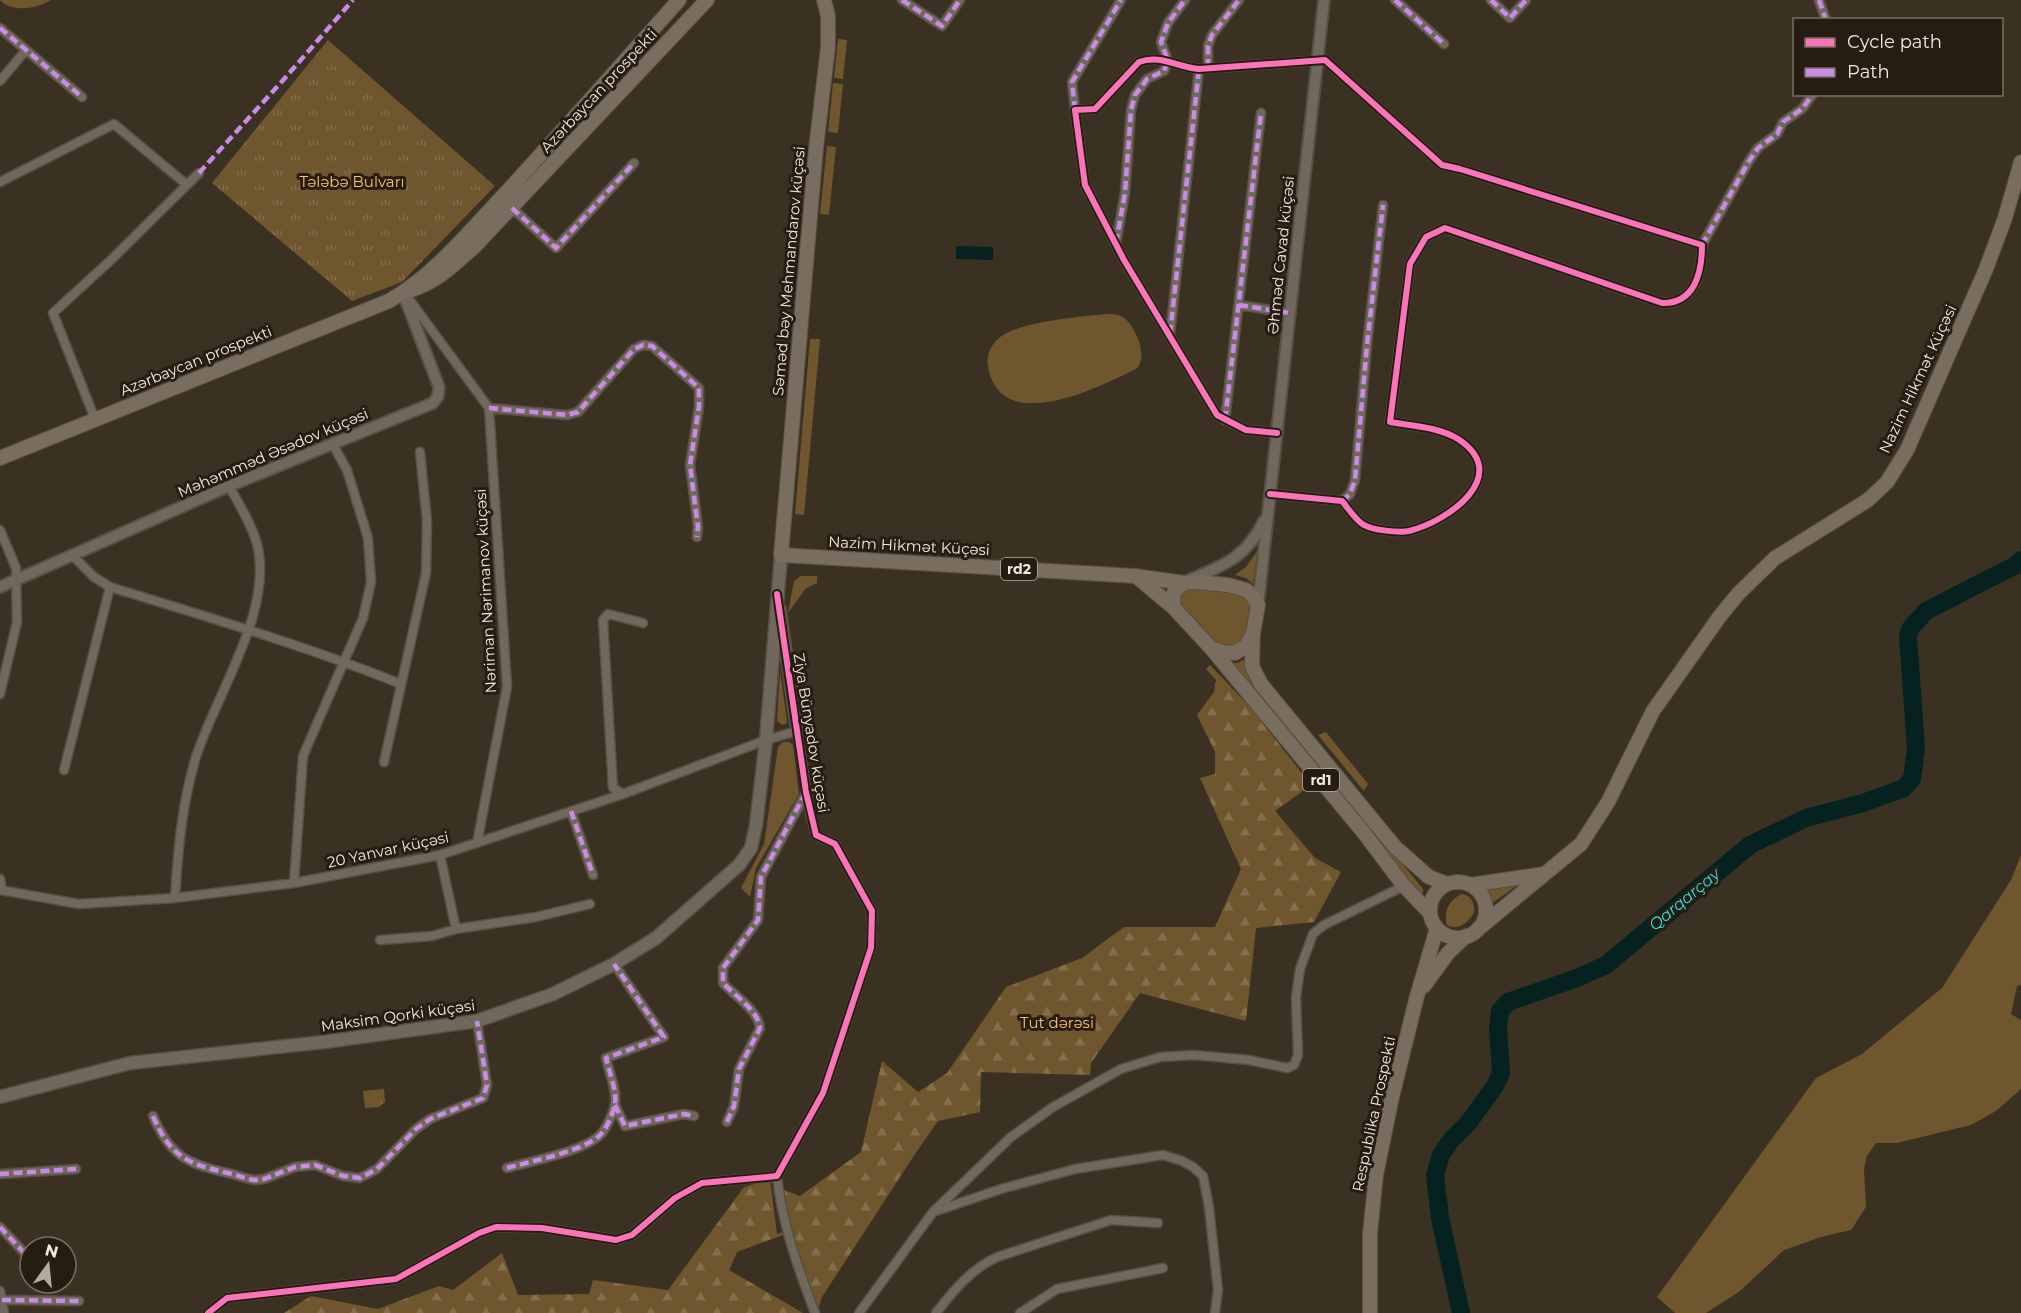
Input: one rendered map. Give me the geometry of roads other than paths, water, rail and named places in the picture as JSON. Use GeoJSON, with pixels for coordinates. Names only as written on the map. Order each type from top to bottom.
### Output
{"type":"FeatureCollection","features":[{"type":"Feature","properties":{"kind":"main road","name":"Azərbaycan prospekti"},"geometry":{"type":"LineString","coordinates":[[404,293],[437,266],[536,161],[679,0]]}},
{"type":"Feature","properties":{"kind":"main road","name":"Azərbaycan prospekti"},"geometry":{"type":"LineString","coordinates":[[0,458],[378,306],[424,286],[442,275],[475,246],[547,172],[707,0]]}},
{"type":"Feature","properties":{"kind":"main road","name":"Səməd bəy Mehmandarov küçəsi"},"geometry":{"type":"LineString","coordinates":[[751,848],[756,825],[783,555],[816,148],[828,47],[828,16],[824,0]]}},
{"type":"Feature","properties":{"kind":"main road"},"geometry":{"type":"LineString","coordinates":[[536,161],[547,172]]}},
{"type":"Feature","properties":{"kind":"main road","name":"Nazim Hikmət Küçəsi"},"geometry":{"type":"LineString","coordinates":[[1417,996],[1448,953],[1581,844],[1608,802],[1653,711],[1738,594],[1775,558],[1868,500],[1887,482],[1906,450],[1986,268],[2005,218],[2021,162]]}},
{"type":"Feature","properties":{"kind":"main road","name":"Nazim Hikmət Küçəsi"},"geometry":{"type":"LineString","coordinates":[[783,555],[1136,576],[1184,583]]}},
{"type":"Feature","properties":{"kind":"main road"},"geometry":{"type":"LineString","coordinates":[[1136,576],[1173,607],[1210,648],[1235,653],[1246,646],[1253,634],[1258,605],[1251,594],[1239,587],[1205,582],[1184,583],[1175,590],[1173,607]]}},
{"type":"Feature","properties":{"kind":"main road","name":"rd1"},"geometry":{"type":"LineString","coordinates":[[1253,634],[1252,666],[1261,684],[1395,847],[1428,877],[1447,884]]}},
{"type":"Feature","properties":{"kind":"main road","name":"rd1"},"geometry":{"type":"LineString","coordinates":[[1210,648],[1364,833],[1404,886],[1430,913]]}},
{"type":"Feature","properties":{"kind":"main road","name":"Maksim Qorki küçəsi"},"geometry":{"type":"LineString","coordinates":[[0,1097],[130,1063],[324,1042],[477,1021],[553,994],[614,964],[656,938],[739,866],[751,848]]}},
{"type":"Feature","properties":{"kind":"main road"},"geometry":{"type":"LineString","coordinates":[[1470,885],[1546,873]]}},
{"type":"Feature","properties":{"kind":"main road"},"geometry":{"type":"LineString","coordinates":[[1454,882],[1470,885],[1477,889],[1485,904],[1486,913],[1472,933],[1450,937],[1437,928],[1430,913],[1434,896],[1447,884],[1454,882]]}},
{"type":"Feature","properties":{"kind":"main road","name":"Respublika Prospekti"},"geometry":{"type":"LineString","coordinates":[[1370,1313],[1370,1234],[1376,1174],[1417,996],[1437,928]]}},
{"type":"Feature","properties":{"kind":"street"},"geometry":{"type":"LineString","coordinates":[[902,0],[942,26],[960,0]]}},
{"type":"Feature","properties":{"kind":"street"},"geometry":{"type":"LineString","coordinates":[[1121,0],[1072,82],[1085,185],[1116,243],[1217,415],[1246,430],[1277,433]]}},
{"type":"Feature","properties":{"kind":"street"},"geometry":{"type":"LineString","coordinates":[[1116,243],[1125,192],[1131,110],[1135,95],[1147,79],[1164,71],[1168,62],[1161,42],[1168,23],[1185,0]]}},
{"type":"Feature","properties":{"kind":"street"},"geometry":{"type":"LineString","coordinates":[[1208,68],[1208,46],[1212,35],[1239,0]]}},
{"type":"Feature","properties":{"kind":"street","name":"Əhməd Cavad küçəsi"},"geometry":{"type":"LineString","coordinates":[[1258,605],[1324,0]]}},
{"type":"Feature","properties":{"kind":"street"},"geometry":{"type":"LineString","coordinates":[[1395,0],[1444,44]]}},
{"type":"Feature","properties":{"kind":"street"},"geometry":{"type":"LineString","coordinates":[[1491,0],[1510,18],[1526,0]]}},
{"type":"Feature","properties":{"kind":"street"},"geometry":{"type":"LineString","coordinates":[[1819,0],[1825,18]]}},
{"type":"Feature","properties":{"kind":"street"},"geometry":{"type":"LineString","coordinates":[[0,28],[82,97]]}},
{"type":"Feature","properties":{"kind":"street"},"geometry":{"type":"LineString","coordinates":[[0,81],[26,50]]}},
{"type":"Feature","properties":{"kind":"street"},"geometry":{"type":"LineString","coordinates":[[1075,110],[1095,109],[1139,62],[1148,59],[1198,69],[1325,60],[1442,165],[1702,245]]}},
{"type":"Feature","properties":{"kind":"street"},"geometry":{"type":"LineString","coordinates":[[1170,334],[1198,69]]}},
{"type":"Feature","properties":{"kind":"street"},"geometry":{"type":"LineString","coordinates":[[1270,494],[1342,501],[1363,525],[1395,531],[1408,531],[1433,521],[1467,498],[1478,483],[1481,470],[1475,453],[1456,438],[1438,431],[1390,422],[1410,264],[1426,237],[1444,228],[1662,303],[1681,301],[1690,291],[1701,267],[1702,245],[1754,154],[1758,148],[1777,134],[1783,122],[1802,109],[1812,96]]}},
{"type":"Feature","properties":{"kind":"street"},"geometry":{"type":"LineString","coordinates":[[1225,420],[1261,113]]}},
{"type":"Feature","properties":{"kind":"street"},"geometry":{"type":"LineString","coordinates":[[0,182],[114,124],[187,185]]}},
{"type":"Feature","properties":{"kind":"street"},"geometry":{"type":"LineString","coordinates":[[512,208],[556,248],[634,163]]}},
{"type":"Feature","properties":{"kind":"street"},"geometry":{"type":"LineString","coordinates":[[95,419],[52,313],[120,251],[199,173]]}},
{"type":"Feature","properties":{"kind":"street"},"geometry":{"type":"LineString","coordinates":[[1342,501],[1350,494],[1355,480],[1383,205]]}},
{"type":"Feature","properties":{"kind":"street"},"geometry":{"type":"LineString","coordinates":[[404,293],[489,408],[567,415],[578,412],[634,349],[643,345],[652,346],[699,388],[699,407],[690,465],[698,527],[697,537]]}},
{"type":"Feature","properties":{"kind":"street","name":"Məhəmməd Əsədov küçəsi"},"geometry":{"type":"LineString","coordinates":[[0,587],[229,486],[433,403],[438,396],[439,387],[404,293]]}},
{"type":"Feature","properties":{"kind":"street"},"geometry":{"type":"LineString","coordinates":[[1239,305],[1290,313]]}},
{"type":"Feature","properties":{"kind":"street","name":"Nəriman Nərimanov küçəsi"},"geometry":{"type":"LineString","coordinates":[[477,843],[507,687],[489,408]]}},
{"type":"Feature","properties":{"kind":"street"},"geometry":{"type":"LineString","coordinates":[[294,883],[303,756],[363,618],[371,582],[368,538],[347,470],[332,443]]}},
{"type":"Feature","properties":{"kind":"street"},"geometry":{"type":"LineString","coordinates":[[384,762],[426,573],[427,521],[420,452]]}},
{"type":"Feature","properties":{"kind":"street"},"geometry":{"type":"LineString","coordinates":[[175,898],[180,833],[192,774],[204,733],[249,630],[260,578],[256,543],[245,514],[229,486]]}},
{"type":"Feature","properties":{"kind":"street"},"geometry":{"type":"LineString","coordinates":[[1184,583],[1228,564],[1239,555],[1251,544],[1268,512]]}},
{"type":"Feature","properties":{"kind":"street"},"geometry":{"type":"LineString","coordinates":[[0,530],[16,568],[16,622],[0,694]]}},
{"type":"Feature","properties":{"kind":"street"},"geometry":{"type":"LineString","coordinates":[[73,555],[94,577],[110,587],[345,662],[401,684]]}},
{"type":"Feature","properties":{"kind":"street"},"geometry":{"type":"LineString","coordinates":[[64,770],[110,587]]}},
{"type":"Feature","properties":{"kind":"street","name":"Ziya Bünyadov küçəsi"},"geometry":{"type":"LineString","coordinates":[[777,598],[806,792],[816,835],[835,844],[872,911],[871,948],[823,1093],[777,1176]]}},
{"type":"Feature","properties":{"kind":"street"},"geometry":{"type":"LineString","coordinates":[[623,794],[613,788],[603,620],[608,614],[643,623]]}},
{"type":"Feature","properties":{"kind":"street","name":"20 Yanvar küçəsi"},"geometry":{"type":"LineString","coordinates":[[1,890],[79,904],[175,898],[294,883],[440,855],[623,794],[765,740],[797,731]]}},
{"type":"Feature","properties":{"kind":"street","name":"Ziya Bünyadov küçəsi"},"geometry":{"type":"LineString","coordinates":[[727,1122],[734,1106],[739,1069],[760,1028],[755,1014],[723,983],[723,968],[758,920],[761,877],[806,792]]}},
{"type":"Feature","properties":{"kind":"street"},"geometry":{"type":"LineString","coordinates":[[571,811],[593,875]]}},
{"type":"Feature","properties":{"kind":"street"},"geometry":{"type":"LineString","coordinates":[[440,855],[456,929]]}},
{"type":"Feature","properties":{"kind":"street"},"geometry":{"type":"LineString","coordinates":[[0,879],[1,890]]}},
{"type":"Feature","properties":{"kind":"street"},"geometry":{"type":"LineString","coordinates":[[859,1313],[933,1212],[1011,1137],[1053,1107],[1121,1069],[1160,1057],[1194,1055],[1249,1060],[1287,1068],[1293,1065],[1298,1055],[1296,997],[1298,982],[1306,950],[1313,934],[1324,925],[1404,886]]}},
{"type":"Feature","properties":{"kind":"street"},"geometry":{"type":"LineString","coordinates":[[380,940],[432,936],[456,929],[536,917],[590,904]]}},
{"type":"Feature","properties":{"kind":"street"},"geometry":{"type":"LineString","coordinates":[[507,1168],[582,1146],[596,1139],[603,1132],[615,1105],[615,1095],[606,1058],[664,1037],[614,964]]}},
{"type":"Feature","properties":{"kind":"street"},"geometry":{"type":"LineString","coordinates":[[153,1116],[162,1137],[180,1156],[202,1167],[255,1180],[264,1179],[295,1167],[315,1165],[343,1176],[360,1178],[377,1169],[430,1119],[483,1098],[487,1085],[477,1021]]}},
{"type":"Feature","properties":{"kind":"street"},"geometry":{"type":"LineString","coordinates":[[615,1105],[625,1126],[684,1114],[694,1116]]}},
{"type":"Feature","properties":{"kind":"street"},"geometry":{"type":"LineString","coordinates":[[933,1212],[1001,1189],[1075,1170],[1163,1155],[1182,1161],[1203,1176],[1209,1207],[1218,1290],[1215,1313]]}},
{"type":"Feature","properties":{"kind":"street"},"geometry":{"type":"LineString","coordinates":[[0,1174],[76,1169]]}},
{"type":"Feature","properties":{"kind":"street"},"geometry":{"type":"LineString","coordinates":[[208,1313],[226,1298],[396,1279],[478,1233],[496,1227],[542,1228],[616,1240],[632,1235],[675,1198],[702,1183],[777,1176],[786,1230],[815,1313]]}},
{"type":"Feature","properties":{"kind":"street"},"geometry":{"type":"LineString","coordinates":[[936,1313],[967,1276],[980,1265],[997,1257],[1111,1220],[1158,1223]]}},
{"type":"Feature","properties":{"kind":"street"},"geometry":{"type":"LineString","coordinates":[[0,1227],[18,1246]]}},
{"type":"Feature","properties":{"kind":"street"},"geometry":{"type":"LineString","coordinates":[[1020,1313],[1057,1289],[1163,1268]]}},
{"type":"Feature","properties":{"kind":"street"},"geometry":{"type":"LineString","coordinates":[[3,1313],[1,1296],[79,1301]]}},
{"type":"Feature","properties":{"kind":"water"},"geometry":{"type":"Polygon","coordinates":[[[956,246],[993,247],[993,260],[956,259],[956,246]]]}},
{"type":"Feature","properties":{"kind":"waterway","name":"Qarqarçay"},"geometry":{"type":"LineString","coordinates":[[1461,1313],[1440,1218],[1435,1175],[1441,1155],[1451,1140],[1469,1122],[1495,1086],[1501,1073],[1498,1029],[1500,1011],[1508,1002],[1577,978],[1606,965],[1750,845],[1806,818],[1863,803],[1904,788],[1912,779],[1916,748],[1908,637],[1910,629],[1926,611],[2016,565],[2021,560]]}},
{"type":"Feature","properties":{"kind":"park label","name":"Tələbə Bulvarı"},"geometry":{"type":"Point","coordinates":[352,182]}},
{"type":"Feature","properties":{"kind":"park label","name":"Tut dərəsi"},"geometry":{"type":"Point","coordinates":[1057,1023]}}]}
